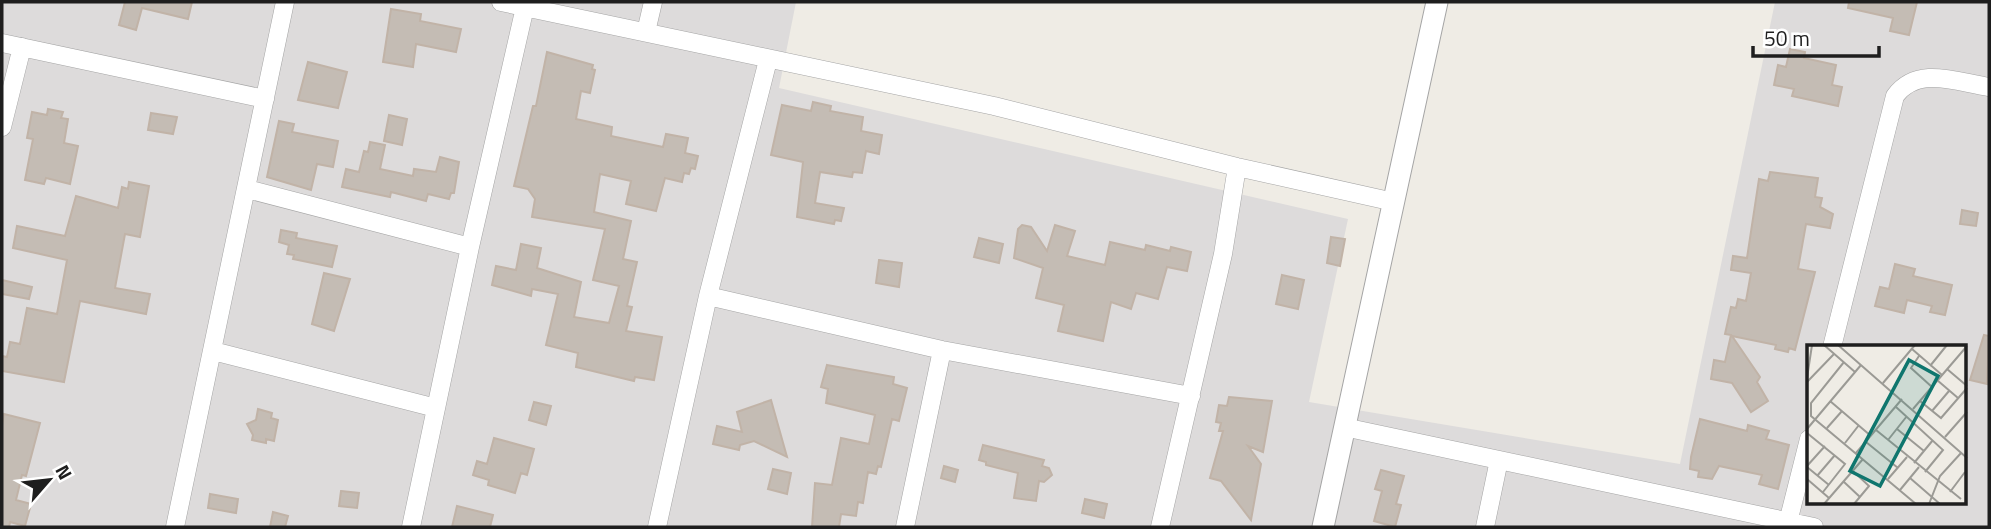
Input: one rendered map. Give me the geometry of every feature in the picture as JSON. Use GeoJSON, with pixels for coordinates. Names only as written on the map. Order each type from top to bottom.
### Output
{"type":"FeatureCollection","features":[{"type":"Feature","properties":{"kind":"street"},"geometry":{"type":"LineString","coordinates":[[175,527],[285,2]]}},
{"type":"Feature","properties":{"kind":"street"},"geometry":{"type":"LineString","coordinates":[[501,2],[994,106],[1237,167],[1395,202]]}},
{"type":"Feature","properties":{"kind":"street"},"geometry":{"type":"LineString","coordinates":[[646,33],[653,2]]}},
{"type":"Feature","properties":{"kind":"street"},"geometry":{"type":"LineString","coordinates":[[1323,527],[1437,2]]}},
{"type":"Feature","properties":{"kind":"street"},"geometry":{"type":"LineString","coordinates":[[411,527],[470,247],[525,7]]}},
{"type":"Feature","properties":{"kind":"street"},"geometry":{"type":"LineString","coordinates":[[2,43],[265,99]]}},
{"type":"Feature","properties":{"kind":"street"},"geometry":{"type":"LineString","coordinates":[[2,127],[22,47]]}},
{"type":"Feature","properties":{"kind":"street"},"geometry":{"type":"LineString","coordinates":[[657,527],[708,296],[768,60]]}},
{"type":"Feature","properties":{"kind":"street"},"geometry":{"type":"LineString","coordinates":[[1833,345],[1895,96],[1907,83],[1926,76],[1989,87]]}},
{"type":"Feature","properties":{"kind":"street"},"geometry":{"type":"LineString","coordinates":[[1160,527],[1223,254],[1237,167]]}},
{"type":"Feature","properties":{"kind":"street"},"geometry":{"type":"LineString","coordinates":[[247,190],[470,247]]}},
{"type":"Feature","properties":{"kind":"street"},"geometry":{"type":"LineString","coordinates":[[708,296],[942,350],[1191,396]]}},
{"type":"Feature","properties":{"kind":"street"},"geometry":{"type":"LineString","coordinates":[[905,527],[942,350]]}},
{"type":"Feature","properties":{"kind":"street"},"geometry":{"type":"LineString","coordinates":[[213,351],[436,408]]}},
{"type":"Feature","properties":{"kind":"street"},"geometry":{"type":"LineString","coordinates":[[1344,426],[1814,527]]}},
{"type":"Feature","properties":{"kind":"street"},"geometry":{"type":"LineString","coordinates":[[1788,522],[1807,447]]}},
{"type":"Feature","properties":{"kind":"street"},"geometry":{"type":"LineString","coordinates":[[1485,527],[1499,460]]}},
{"type":"Feature","properties":{"kind":"shaded area"},"geometry":{"type":"Polygon","coordinates":[[[2,2],[796,2],[779,88],[1348,219],[1309,402],[1680,464],[1775,2],[1989,2],[1989,527],[2,527],[2,2]]]}},
{"type":"Feature","properties":{"kind":"building"},"geometry":{"type":"Polygon","coordinates":[[[125,2],[192,2],[188,19],[142,8],[136,30],[119,25],[125,2]]]}},
{"type":"Feature","properties":{"kind":"building"},"geometry":{"type":"Polygon","coordinates":[[[1849,2],[1917,2],[1909,35],[1890,31],[1893,18],[1848,8],[1849,2]]]}},
{"type":"Feature","properties":{"kind":"building"},"geometry":{"type":"Polygon","coordinates":[[[391,9],[421,14],[420,21],[461,29],[456,52],[416,44],[413,67],[383,62],[391,9]]]}},
{"type":"Feature","properties":{"kind":"building"},"geometry":{"type":"Polygon","coordinates":[[[1790,49],[1805,52],[1804,58],[1836,65],[1832,85],[1842,87],[1838,106],[1792,96],[1794,89],[1774,85],[1778,65],[1786,67],[1790,49]]]}},
{"type":"Feature","properties":{"kind":"building"},"geometry":{"type":"Polygon","coordinates":[[[547,52],[593,65],[592,69],[595,70],[590,93],[581,91],[576,119],[612,127],[611,136],[663,147],[666,134],[688,138],[685,153],[698,156],[695,169],[691,168],[689,174],[684,173],[682,182],[665,178],[656,211],[626,204],[631,181],[600,174],[594,212],[631,221],[623,259],[637,262],[627,306],[632,307],[626,331],[662,337],[654,380],[635,377],[634,381],[576,367],[578,353],[546,345],[558,294],[532,289],[531,296],[492,285],[496,266],[516,270],[521,244],[541,248],[537,268],[581,282],[574,317],[609,323],[619,286],[593,280],[605,229],[532,217],[535,199],[528,189],[514,186],[533,106],[536,106],[547,52]]]}},
{"type":"Feature","properties":{"kind":"building"},"geometry":{"type":"Polygon","coordinates":[[[308,62],[347,72],[338,108],[298,100],[308,62]]]}},
{"type":"Feature","properties":{"kind":"building"},"geometry":{"type":"Polygon","coordinates":[[[813,102],[831,106],[830,111],[863,117],[861,131],[882,135],[879,154],[866,151],[862,173],[853,172],[852,177],[820,172],[815,203],[844,208],[841,221],[835,220],[834,224],[797,217],[803,162],[771,155],[782,105],[811,111],[813,102]]]}},
{"type":"Feature","properties":{"kind":"building"},"geometry":{"type":"Polygon","coordinates":[[[48,109],[63,112],[61,118],[68,119],[64,143],[78,146],[70,184],[46,178],[44,184],[25,180],[33,139],[27,138],[32,112],[47,115],[48,109]]]}},
{"type":"Feature","properties":{"kind":"building"},"geometry":{"type":"Polygon","coordinates":[[[151,113],[177,117],[173,134],[148,130],[151,113]]]}},
{"type":"Feature","properties":{"kind":"building"},"geometry":{"type":"Polygon","coordinates":[[[389,115],[407,119],[402,145],[384,141],[389,115]]]}},
{"type":"Feature","properties":{"kind":"building"},"geometry":{"type":"Polygon","coordinates":[[[279,121],[294,124],[292,132],[338,141],[333,167],[317,164],[311,190],[267,177],[279,121]]]}},
{"type":"Feature","properties":{"kind":"building"},"geometry":{"type":"Polygon","coordinates":[[[370,142],[385,145],[380,169],[413,176],[414,169],[436,172],[440,157],[459,162],[454,193],[451,193],[449,199],[428,194],[426,201],[391,192],[390,197],[342,187],[346,169],[359,172],[364,151],[368,152],[370,142]]]}},
{"type":"Feature","properties":{"kind":"building"},"geometry":{"type":"Polygon","coordinates":[[[1770,172],[1818,178],[1815,197],[1822,198],[1820,207],[1833,214],[1830,228],[1806,224],[1798,269],[1815,272],[1795,350],[1789,348],[1788,352],[1775,349],[1776,345],[1732,336],[1760,377],[1757,382],[1768,401],[1751,412],[1732,383],[1711,379],[1714,360],[1725,362],[1731,335],[1725,334],[1731,307],[1736,308],[1738,299],[1746,301],[1751,273],[1731,270],[1733,256],[1747,258],[1759,179],[1768,181],[1770,172]]]}},
{"type":"Feature","properties":{"kind":"building"},"geometry":{"type":"Polygon","coordinates":[[[129,182],[149,186],[140,237],[125,234],[115,288],[150,294],[146,314],[80,301],[64,382],[2,371],[2,356],[7,357],[10,342],[20,344],[27,308],[57,314],[67,260],[13,248],[17,226],[65,236],[76,196],[118,208],[122,187],[128,189],[129,182]]]}},
{"type":"Feature","properties":{"kind":"building"},"geometry":{"type":"Polygon","coordinates":[[[1962,210],[1978,213],[1976,226],[1960,224],[1962,210]]]}},
{"type":"Feature","properties":{"kind":"building"},"geometry":{"type":"Polygon","coordinates":[[[1022,225],[1031,227],[1047,251],[1055,225],[1075,231],[1067,256],[1105,265],[1110,242],[1145,250],[1146,245],[1170,251],[1171,247],[1191,252],[1187,271],[1167,267],[1158,299],[1136,293],[1131,309],[1111,302],[1103,341],[1058,331],[1064,305],[1036,298],[1043,268],[1014,258],[1018,229],[1022,225]]]}},
{"type":"Feature","properties":{"kind":"building"},"geometry":{"type":"Polygon","coordinates":[[[281,230],[297,233],[296,238],[337,246],[332,267],[293,259],[294,255],[287,254],[289,245],[279,242],[281,230]]]}},
{"type":"Feature","properties":{"kind":"building"},"geometry":{"type":"Polygon","coordinates":[[[1331,237],[1345,239],[1340,266],[1327,263],[1331,237]]]}},
{"type":"Feature","properties":{"kind":"building"},"geometry":{"type":"Polygon","coordinates":[[[979,238],[1003,244],[999,263],[974,257],[979,238]]]}},
{"type":"Feature","properties":{"kind":"building"},"geometry":{"type":"Polygon","coordinates":[[[879,260],[902,263],[899,287],[876,283],[879,260]]]}},
{"type":"Feature","properties":{"kind":"building"},"geometry":{"type":"Polygon","coordinates":[[[1895,264],[1915,269],[1913,276],[1952,285],[1945,315],[1930,312],[1932,306],[1907,300],[1904,313],[1875,306],[1880,287],[1889,289],[1895,264]]]}},
{"type":"Feature","properties":{"kind":"building"},"geometry":{"type":"Polygon","coordinates":[[[324,273],[350,279],[334,331],[312,324],[324,273]]]}},
{"type":"Feature","properties":{"kind":"building"},"geometry":{"type":"Polygon","coordinates":[[[1282,275],[1304,280],[1298,309],[1276,304],[1282,275]]]}},
{"type":"Feature","properties":{"kind":"building"},"geometry":{"type":"Polygon","coordinates":[[[2,280],[32,287],[29,299],[2,294],[2,280]]]}},
{"type":"Feature","properties":{"kind":"building"},"geometry":{"type":"Polygon","coordinates":[[[1984,335],[1989,336],[1987,384],[1970,380],[1984,335]]]}},
{"type":"Feature","properties":{"kind":"building"},"geometry":{"type":"Polygon","coordinates":[[[827,365],[894,377],[893,384],[907,388],[899,421],[892,419],[881,467],[878,466],[876,474],[868,472],[863,503],[858,502],[856,516],[841,514],[839,527],[812,527],[815,483],[832,485],[841,438],[869,444],[875,415],[826,403],[828,389],[821,387],[827,365]]]}},
{"type":"Feature","properties":{"kind":"building"},"geometry":{"type":"Polygon","coordinates":[[[1229,397],[1272,401],[1263,452],[1248,446],[1261,464],[1251,520],[1221,481],[1210,478],[1223,431],[1219,431],[1221,423],[1216,422],[1219,405],[1227,406],[1229,397]]]}},
{"type":"Feature","properties":{"kind":"building"},"geometry":{"type":"Polygon","coordinates":[[[771,400],[787,457],[754,441],[740,445],[739,450],[713,444],[717,426],[742,432],[737,412],[771,400]]]}},
{"type":"Feature","properties":{"kind":"building"},"geometry":{"type":"Polygon","coordinates":[[[534,402],[551,406],[546,425],[529,420],[534,402]]]}},
{"type":"Feature","properties":{"kind":"building"},"geometry":{"type":"Polygon","coordinates":[[[258,409],[272,413],[271,418],[278,420],[274,441],[266,439],[266,443],[252,440],[253,435],[247,424],[256,420],[258,409]]]}},
{"type":"Feature","properties":{"kind":"building"},"geometry":{"type":"Polygon","coordinates":[[[4,414],[40,423],[26,476],[22,475],[16,500],[31,504],[25,526],[10,522],[9,527],[2,527],[4,414]]]}},
{"type":"Feature","properties":{"kind":"building"},"geometry":{"type":"Polygon","coordinates":[[[1700,419],[1747,431],[1748,425],[1769,431],[1766,439],[1789,445],[1778,489],[1759,484],[1762,475],[1719,466],[1712,479],[1698,477],[1699,471],[1690,469],[1700,419]]]}},
{"type":"Feature","properties":{"kind":"building"},"geometry":{"type":"Polygon","coordinates":[[[494,438],[534,449],[527,475],[521,473],[515,493],[488,485],[489,480],[473,475],[477,461],[487,464],[494,438]]]}},
{"type":"Feature","properties":{"kind":"building"},"geometry":{"type":"Polygon","coordinates":[[[983,445],[1044,460],[1042,466],[1049,468],[1052,475],[1044,482],[1039,481],[1036,501],[1014,498],[1018,473],[986,465],[986,462],[979,460],[983,445]]]}},
{"type":"Feature","properties":{"kind":"building"},"geometry":{"type":"Polygon","coordinates":[[[944,466],[958,470],[955,482],[941,478],[944,466]]]}},
{"type":"Feature","properties":{"kind":"building"},"geometry":{"type":"Polygon","coordinates":[[[773,469],[791,473],[787,494],[768,489],[773,469]]]}},
{"type":"Feature","properties":{"kind":"building"},"geometry":{"type":"Polygon","coordinates":[[[1381,470],[1404,476],[1396,504],[1401,505],[1395,527],[1374,521],[1382,491],[1375,489],[1381,470]]]}},
{"type":"Feature","properties":{"kind":"building"},"geometry":{"type":"Polygon","coordinates":[[[341,491],[359,493],[357,508],[339,506],[341,491]]]}},
{"type":"Feature","properties":{"kind":"building"},"geometry":{"type":"Polygon","coordinates":[[[210,494],[238,499],[236,513],[208,508],[210,494]]]}},
{"type":"Feature","properties":{"kind":"building"},"geometry":{"type":"Polygon","coordinates":[[[1085,499],[1107,504],[1104,518],[1082,513],[1085,499]]]}},
{"type":"Feature","properties":{"kind":"building"},"geometry":{"type":"Polygon","coordinates":[[[457,506],[493,515],[490,527],[452,527],[457,506]]]}},
{"type":"Feature","properties":{"kind":"building"},"geometry":{"type":"Polygon","coordinates":[[[273,512],[288,516],[285,527],[270,527],[273,512]]]}}]}
